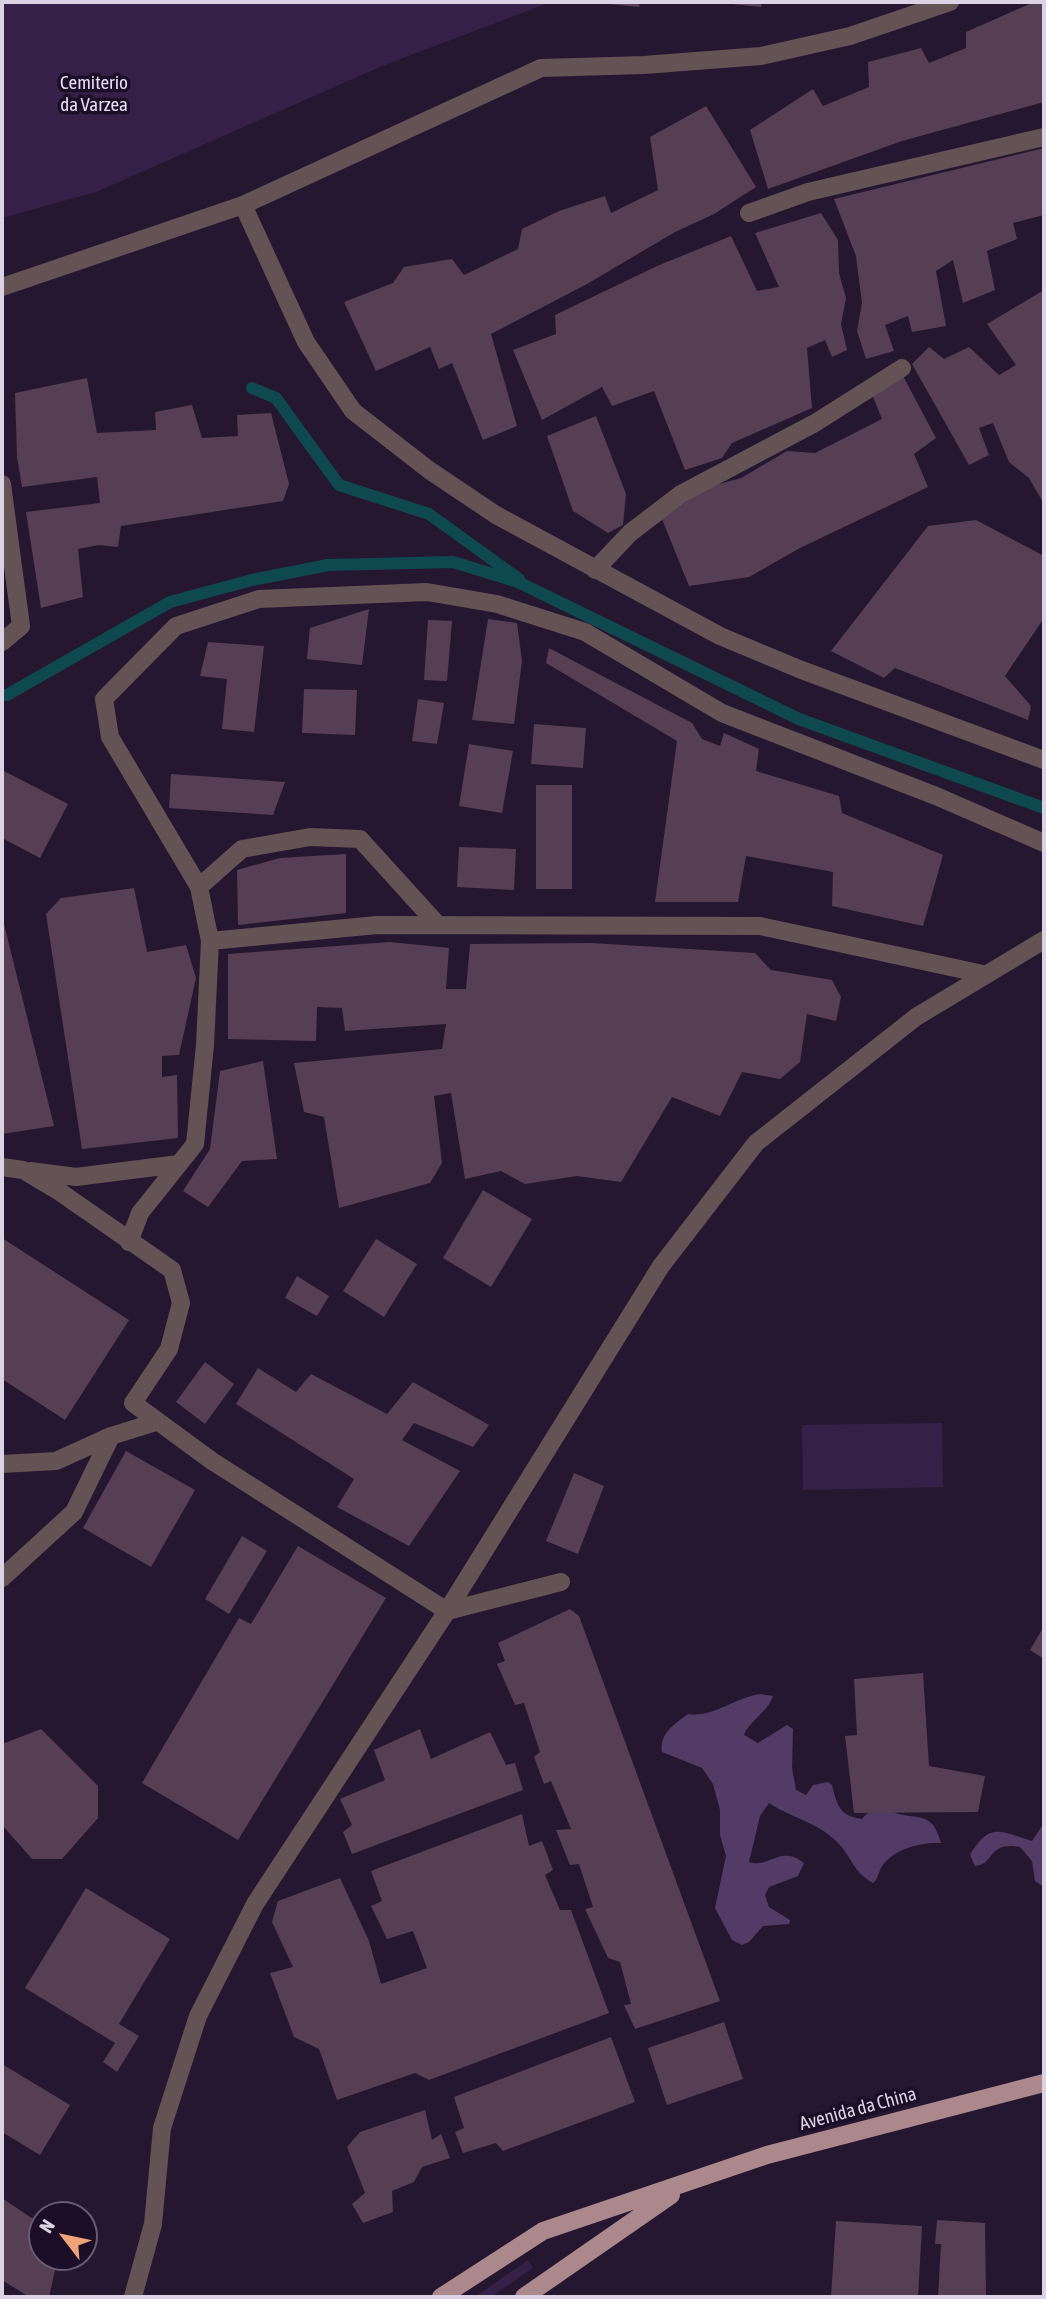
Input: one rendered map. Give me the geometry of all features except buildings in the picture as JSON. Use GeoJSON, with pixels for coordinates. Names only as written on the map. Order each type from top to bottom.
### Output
{"type":"FeatureCollection","features":[{"type":"Feature","properties":{"kind":"main road","name":"Avenida da China"},"geometry":{"type":"LineString","coordinates":[[442,2297],[543,2231],[767,2155],[1044,2082]]}},
{"type":"Feature","properties":{"kind":"main road","name":"Avenida da China"},"geometry":{"type":"LineString","coordinates":[[524,2297],[685,2185]]}},
{"type":"Feature","properties":{"kind":"street"},"geometry":{"type":"LineString","coordinates":[[2,287],[243,205],[541,68],[644,65],[761,56],[850,36],[950,2]]}},
{"type":"Feature","properties":{"kind":"street"},"geometry":{"type":"LineString","coordinates":[[750,213],[808,192],[1044,137]]}},
{"type":"Feature","properties":{"kind":"street"},"geometry":{"type":"LineString","coordinates":[[243,205],[306,342],[353,411],[429,470],[496,515],[595,570],[754,650],[1044,760]]}},
{"type":"Feature","properties":{"kind":"street"},"geometry":{"type":"LineString","coordinates":[[595,570],[630,533],[681,494],[815,423],[902,368]]}},
{"type":"Feature","properties":{"kind":"street"},"geometry":{"type":"LineString","coordinates":[[2,484],[21,626],[2,642]]}},
{"type":"Feature","properties":{"kind":"street"},"geometry":{"type":"LineString","coordinates":[[129,1241],[140,1213],[195,1144],[205,1045],[210,941],[199,887],[110,737],[104,699],[176,625],[259,599],[427,592],[497,604],[585,632],[722,713],[936,796],[1044,844]]}},
{"type":"Feature","properties":{"kind":"street"},"geometry":{"type":"LineString","coordinates":[[199,887],[242,849],[310,837],[360,839],[438,925]]}},
{"type":"Feature","properties":{"kind":"street"},"geometry":{"type":"LineString","coordinates":[[210,941],[377,925],[760,926],[984,974]]}},
{"type":"Feature","properties":{"kind":"street"},"geometry":{"type":"LineString","coordinates":[[133,2297],[153,2224],[162,2128],[198,2016],[255,1904],[447,1611],[661,1266],[756,1143],[916,1017],[1044,940]]}},
{"type":"Feature","properties":{"kind":"street"},"geometry":{"type":"LineString","coordinates":[[2,1167],[76,1177],[178,1164]]}},
{"type":"Feature","properties":{"kind":"street"},"geometry":{"type":"LineString","coordinates":[[23,1170],[172,1270],[181,1303],[169,1349],[133,1402],[156,1422],[447,1611],[561,1582]]}},
{"type":"Feature","properties":{"kind":"street"},"geometry":{"type":"LineString","coordinates":[[2,1464],[56,1461],[111,1436],[156,1422]]}},
{"type":"Feature","properties":{"kind":"street"},"geometry":{"type":"LineString","coordinates":[[2,1578],[74,1511],[111,1436]]}},
{"type":"Feature","properties":{"kind":"green space","name":"Cemiterio da Varzea"},"geometry":{"type":"Polygon","coordinates":[[[2,2],[546,4],[382,66],[96,192],[2,218],[2,2]]]}},
{"type":"Feature","properties":{"kind":"green space"},"geometry":{"type":"Polygon","coordinates":[[[942,1423],[943,1487],[803,1490],[802,1425],[942,1423]]]}},
{"type":"Feature","properties":{"kind":"green space"},"geometry":{"type":"Polygon","coordinates":[[[528,2260],[533,2268],[491,2297],[475,2297],[528,2260]]]}},
{"type":"Feature","properties":{"kind":"shaded area"},"geometry":{"type":"Polygon","coordinates":[[[760,1694],[773,1696],[744,1735],[758,1743],[787,1725],[793,1729],[792,1768],[796,1790],[806,1795],[813,1785],[828,1782],[832,1785],[841,1809],[849,1815],[862,1819],[870,1811],[881,1809],[924,1819],[934,1826],[941,1843],[916,1845],[899,1851],[886,1861],[873,1883],[861,1874],[830,1835],[769,1803],[760,1816],[749,1862],[763,1862],[788,1856],[804,1863],[798,1876],[769,1887],[765,1895],[769,1907],[790,1920],[789,1924],[763,1926],[749,1942],[742,1945],[732,1940],[715,1908],[726,1856],[720,1835],[720,1810],[713,1784],[702,1768],[662,1752],[662,1745],[665,1734],[688,1714],[706,1713],[760,1694]]]}},
{"type":"Feature","properties":{"kind":"shaded area"},"geometry":{"type":"Polygon","coordinates":[[[1044,1823],[1044,1887],[1035,1881],[1032,1861],[1020,1847],[1002,1847],[986,1862],[975,1866],[970,1855],[983,1837],[990,1833],[1003,1832],[1032,1841],[1044,1823]]]}},
{"type":"Feature","properties":{"kind":"waterway"},"geometry":{"type":"LineString","coordinates":[[252,388],[276,398],[339,485],[429,514],[519,579]]}},
{"type":"Feature","properties":{"kind":"waterway"},"geometry":{"type":"LineString","coordinates":[[2,695],[7,695],[170,602],[252,580],[328,565],[453,562],[518,582],[799,719],[1044,808]]}}]}
